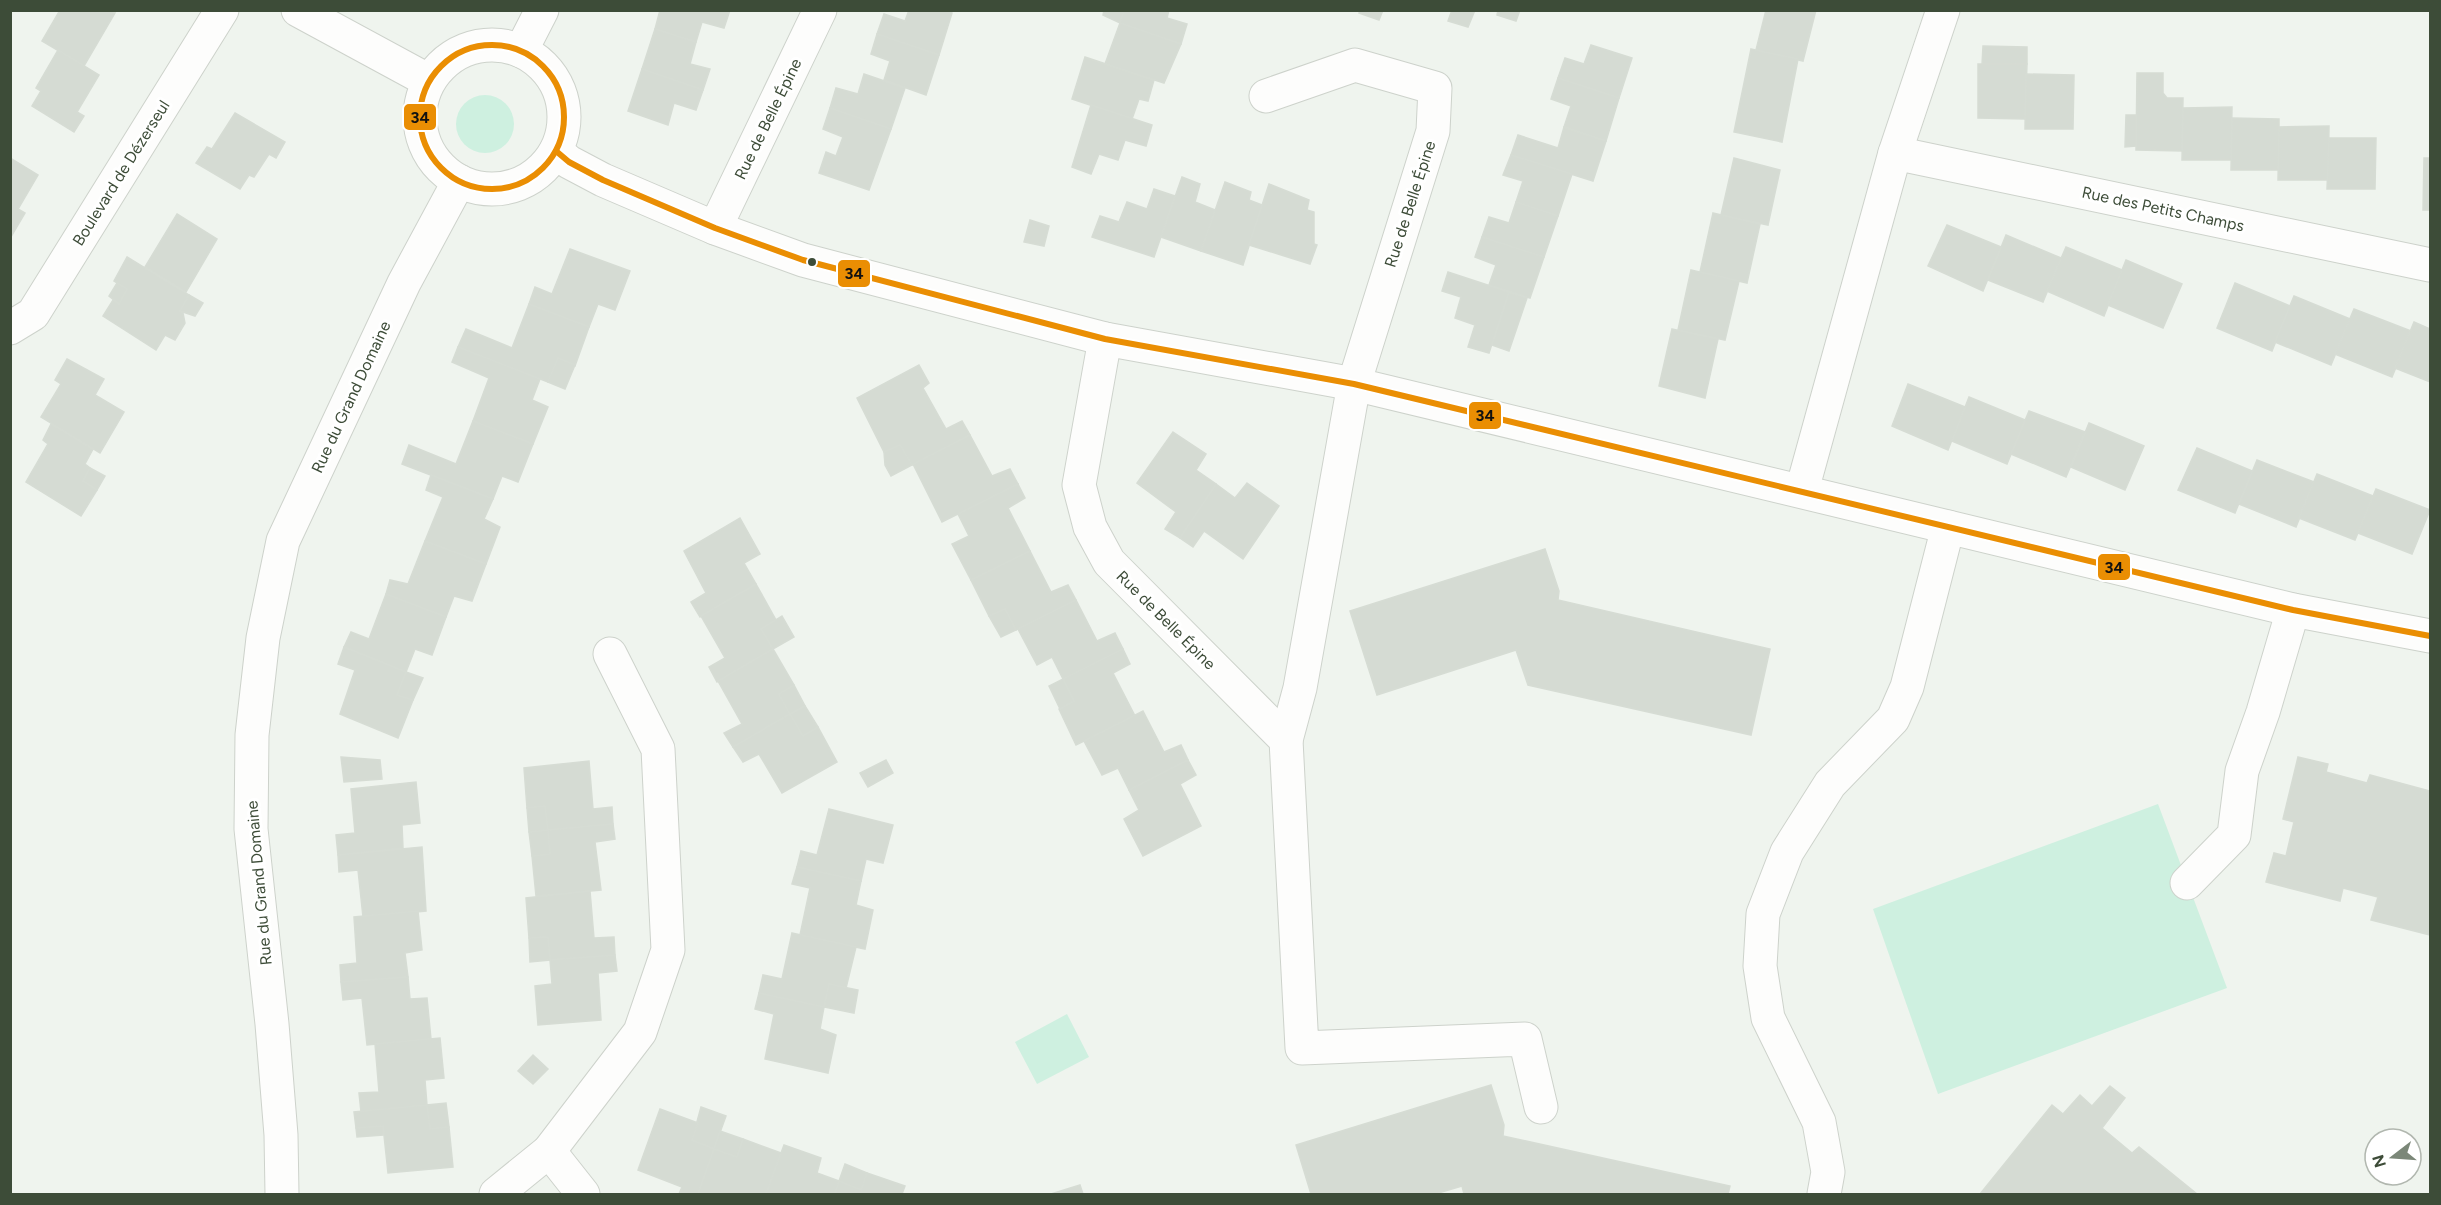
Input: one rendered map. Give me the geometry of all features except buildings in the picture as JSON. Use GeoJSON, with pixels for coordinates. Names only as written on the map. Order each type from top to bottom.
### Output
{"type":"FeatureCollection","features":[{"type":"Feature","properties":{"kind":"street","name":"Boulevard de Dézerseul"},"geometry":{"type":"LineString","coordinates":[[10,328],[33,314],[222,10]]}},
{"type":"Feature","properties":{"kind":"street"},"geometry":{"type":"LineString","coordinates":[[298,10],[429,81]]}},
{"type":"Feature","properties":{"kind":"street"},"geometry":{"type":"LineString","coordinates":[[521,51],[542,10]]}},
{"type":"Feature","properties":{"kind":"street","name":"Rue de Belle Épine"},"geometry":{"type":"LineString","coordinates":[[715,228],[820,10]]}},
{"type":"Feature","properties":{"kind":"street"},"geometry":{"type":"LineString","coordinates":[[1802,490],[1895,153],[1943,10]]}},
{"type":"Feature","properties":{"kind":"street"},"geometry":{"type":"LineString","coordinates":[[486,45],[521,51],[547,69],[559,87],[564,109],[564,131],[556,152],[542,169],[524,182],[502,188],[480,188],[459,181],[440,167],[428,148],[421,126],[421,102],[429,81],[444,63],[464,50],[486,45]]}},
{"type":"Feature","properties":{"kind":"street","name":"Rue de Belle Épine"},"geometry":{"type":"LineString","coordinates":[[1266,96],[1355,65],[1435,88],[1434,131],[1354,384],[1300,687],[1286,740],[1302,1048],[1524,1040],[1541,1107]]}},
{"type":"Feature","properties":{"kind":"street"},"geometry":{"type":"LineString","coordinates":[[556,152],[569,162],[603,180],[715,228],[803,260],[1105,339],[1354,384],[2293,610],[2430,636]]}},
{"type":"Feature","properties":{"kind":"street","name":"Rue des Petits Champs"},"geometry":{"type":"LineString","coordinates":[[1895,153],[2430,265]]}},
{"type":"Feature","properties":{"kind":"street","name":"Rue du Grand Domaine"},"geometry":{"type":"LineString","coordinates":[[282,1194],[281,1135],[274,1046],[251,829],[252,735],[263,638],[283,541],[404,283],[459,181]]}},
{"type":"Feature","properties":{"kind":"street","name":"Rue de Belle Épine"},"geometry":{"type":"LineString","coordinates":[[1105,339],[1079,485],[1090,527],[1109,562],[1286,740]]}},
{"type":"Feature","properties":{"kind":"street"},"geometry":{"type":"LineString","coordinates":[[1824,1194],[1828,1172],[1819,1122],[1768,1018],[1760,966],[1763,914],[1788,852],[1830,784],[1893,719],[1907,687],[1948,527]]}},
{"type":"Feature","properties":{"kind":"street"},"geometry":{"type":"LineString","coordinates":[[2187,883],[2234,835],[2242,771],[2263,712],[2293,610]]}},
{"type":"Feature","properties":{"kind":"street"},"geometry":{"type":"LineString","coordinates":[[496,1194],[549,1151],[640,1032],[669,950],[658,749],[610,654]]}},
{"type":"Feature","properties":{"kind":"street"},"geometry":{"type":"LineString","coordinates":[[549,1151],[583,1194]]}},
{"type":"Feature","properties":{"kind":"green space"},"geometry":{"type":"Polygon","coordinates":[[[485,95],[496,97],[509,108],[514,124],[512,135],[501,148],[485,153],[474,151],[461,140],[456,124],[458,113],[469,100],[485,95]]]}},
{"type":"Feature","properties":{"kind":"green space"},"geometry":{"type":"Polygon","coordinates":[[[2158,804],[2227,988],[1938,1094],[1873,909],[2158,804]]]}},
{"type":"Feature","properties":{"kind":"green space"},"geometry":{"type":"Polygon","coordinates":[[[1067,1014],[1089,1057],[1037,1084],[1015,1042],[1067,1014]]]}},
{"type":"Feature","properties":{"kind":"transit line","name":"34"},"geometry":{"type":"LineString","coordinates":[[492,45],[519,51],[532,57],[543,66],[552,77],[558,90],[564,117],[558,144],[552,157],[543,168],[532,177],[519,183],[492,189],[465,183],[452,177],[441,168],[432,157],[426,144],[420,117],[426,90],[432,77],[441,66],[452,57],[465,51],[492,45]]}},
{"type":"Feature","properties":{"kind":"transit line","name":"34"},"geometry":{"type":"LineString","coordinates":[[556,151],[569,162],[603,180],[715,228],[803,260],[1105,339],[1354,384],[2293,610],[2430,636]]}}]}
